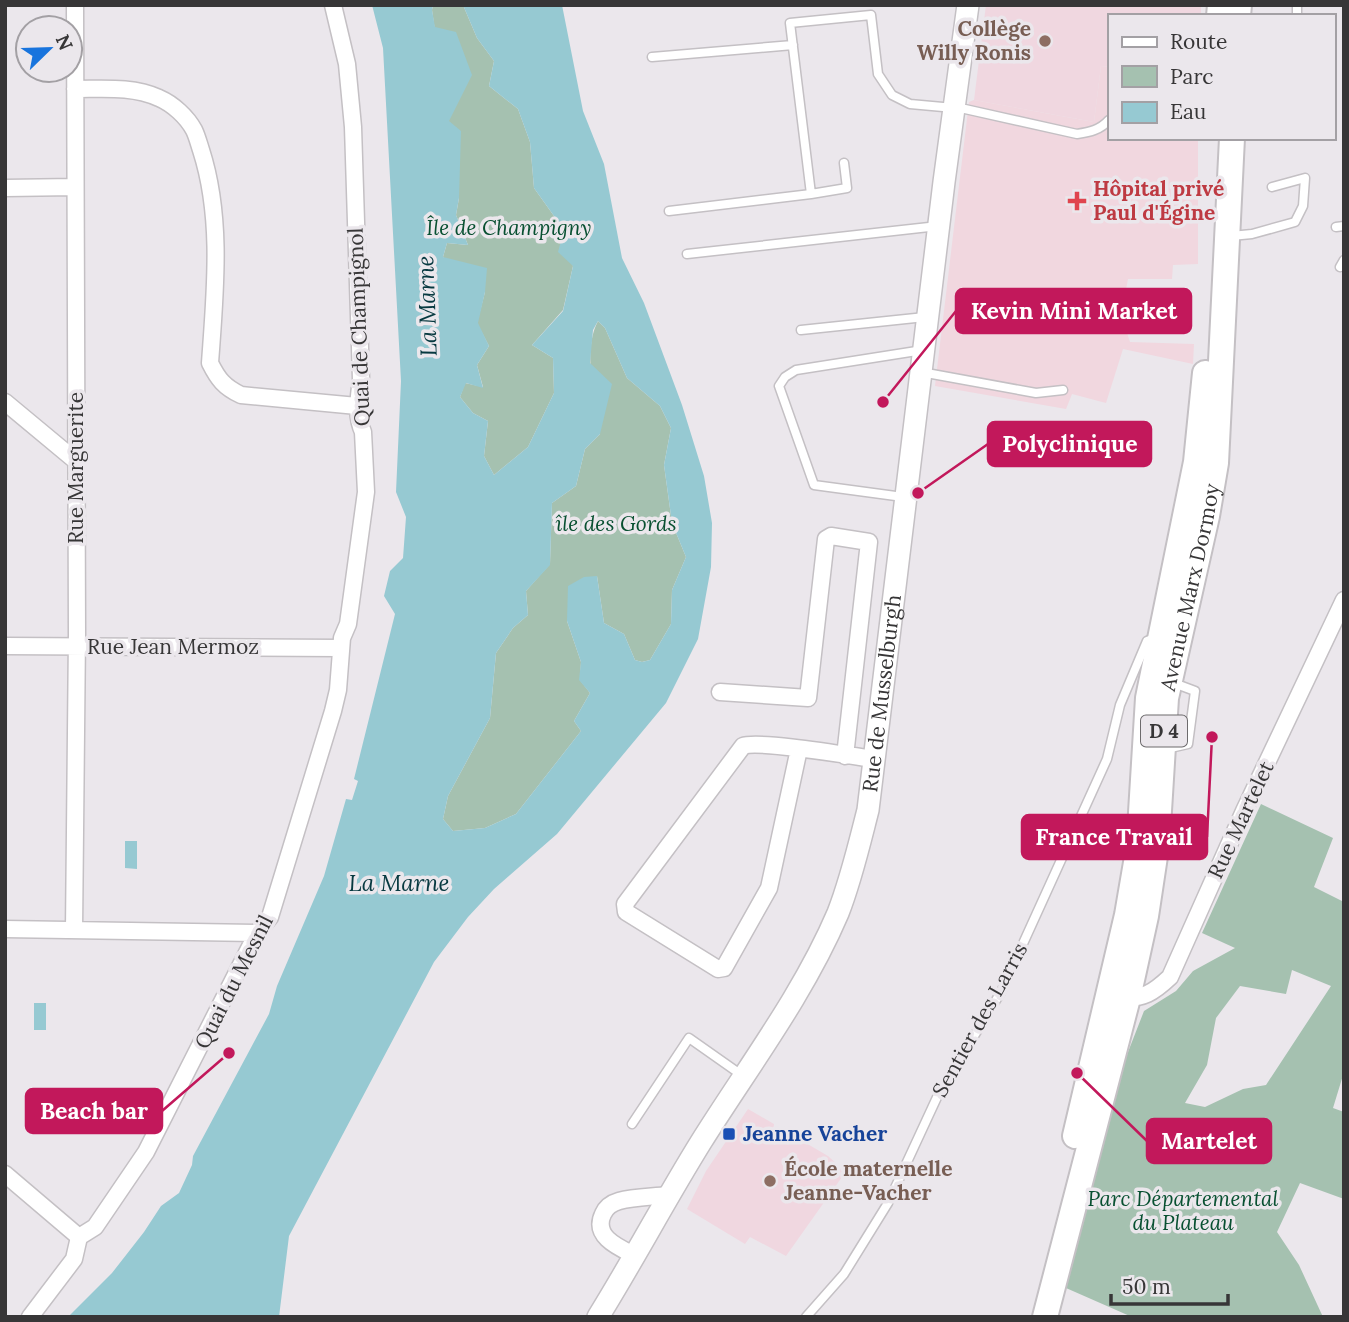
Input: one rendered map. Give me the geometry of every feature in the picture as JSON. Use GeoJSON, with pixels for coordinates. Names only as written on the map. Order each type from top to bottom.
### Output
{"type":"FeatureCollection","features":[{"type":"Feature","properties":{"kind":"main road","name":"Avenue Marx Dormoy"},"geometry":{"type":"LineString","coordinates":[[1045,1317],[1117,997],[1124,933],[1139,845],[1148,698],[1190,500],[1204,397],[1215,140]]}},
{"type":"Feature","properties":{"kind":"main road","name":"Avenue Marx Dormoy"},"geometry":{"type":"LineString","coordinates":[[1031,1317],[1068,1169],[1117,997],[1146,916],[1155,861],[1169,681],[1207,516],[1216,463],[1232,140]]}},
{"type":"Feature","properties":{"kind":"street","name":"Rue Marguerite"},"geometry":{"type":"LineString","coordinates":[[74,930],[75,5]]}},
{"type":"Feature","properties":{"kind":"street","name":"Quai de Champignol"},"geometry":{"type":"LineString","coordinates":[[333,5],[347,64],[353,127],[361,379],[357,406],[358,423],[363,432],[366,492],[348,624],[340,648]]}},
{"type":"Feature","properties":{"kind":"street","name":"Rue de Musselburgh"},"geometry":{"type":"LineString","coordinates":[[598,1317],[636,1256],[668,1195],[801,985],[839,911],[854,866],[868,810],[953,108],[968,5]]}},
{"type":"Feature","properties":{"kind":"street"},"geometry":{"type":"LineString","coordinates":[[75,89],[138,90],[161,99],[181,113],[195,131],[205,162],[212,200],[215,258],[210,363],[218,379],[228,389],[241,395],[357,406]]}},
{"type":"Feature","properties":{"kind":"street"},"geometry":{"type":"LineString","coordinates":[[5,188],[75,187]]}},
{"type":"Feature","properties":{"kind":"street"},"geometry":{"type":"LineString","coordinates":[[5,402],[76,461]]}},
{"type":"Feature","properties":{"kind":"street"},"geometry":{"type":"LineString","coordinates":[[720,692],[808,698],[826,539],[831,536],[866,541],[871,545],[845,756]]}},
{"type":"Feature","properties":{"kind":"street"},"geometry":{"type":"LineString","coordinates":[[870,553],[898,558]]}},
{"type":"Feature","properties":{"kind":"street","name":"Rue Martelet"},"geometry":{"type":"LineString","coordinates":[[1117,997],[1138,999],[1154,992],[1170,977],[1244,811],[1344,600]]}},
{"type":"Feature","properties":{"kind":"street","name":"Rue Jean Mermoz"},"geometry":{"type":"LineString","coordinates":[[5,646],[340,648]]}},
{"type":"Feature","properties":{"kind":"street","name":"Quai du Mesnil"},"geometry":{"type":"LineString","coordinates":[[30,1317],[74,1259],[79,1237],[95,1227],[146,1152],[257,933],[270,917],[333,711],[338,690],[340,648]]}},
{"type":"Feature","properties":{"kind":"street"},"geometry":{"type":"LineString","coordinates":[[799,749],[769,888],[724,968],[718,969],[626,912],[625,904],[743,746],[751,744],[799,749],[874,760]]}},
{"type":"Feature","properties":{"kind":"street"},"geometry":{"type":"LineString","coordinates":[[5,929],[257,933]]}},
{"type":"Feature","properties":{"kind":"street"},"geometry":{"type":"LineString","coordinates":[[5,1174],[79,1237]]}},
{"type":"Feature","properties":{"kind":"street"},"geometry":{"type":"LineString","coordinates":[[636,1256],[608,1240],[602,1232],[600,1221],[604,1210],[620,1200],[668,1195]]}},
{"type":"Feature","properties":{"kind":"lane"},"geometry":{"type":"LineString","coordinates":[[811,194],[790,23],[871,15],[878,74],[892,95],[910,104],[953,108],[1077,134],[1104,127],[1108,121]]}},
{"type":"Feature","properties":{"kind":"lane"},"geometry":{"type":"LineString","coordinates":[[652,57],[793,45]]}},
{"type":"Feature","properties":{"kind":"lane"},"geometry":{"type":"LineString","coordinates":[[669,211],[847,188],[844,163]]}},
{"type":"Feature","properties":{"kind":"lane"},"geometry":{"type":"LineString","coordinates":[[1228,237],[1252,234],[1295,222],[1303,206],[1305,178],[1272,187]]}},
{"type":"Feature","properties":{"kind":"lane"},"geometry":{"type":"LineString","coordinates":[[688,254],[939,226]]}},
{"type":"Feature","properties":{"kind":"lane"},"geometry":{"type":"LineString","coordinates":[[801,330],[928,317]]}},
{"type":"Feature","properties":{"kind":"lane"},"geometry":{"type":"LineString","coordinates":[[906,498],[814,485],[779,386],[785,377],[796,370],[924,349]]}},
{"type":"Feature","properties":{"kind":"lane"},"geometry":{"type":"LineString","coordinates":[[921,372],[1036,393],[1063,390]]}},
{"type":"Feature","properties":{"kind":"lane","name":"Sentier des Larris"},"geometry":{"type":"LineString","coordinates":[[806,1317],[844,1274],[888,1203],[939,1093],[1001,992],[1107,759],[1120,705],[1144,647],[1147,641],[1161,638]]}},
{"type":"Feature","properties":{"kind":"lane"},"geometry":{"type":"LineString","coordinates":[[632,1124],[689,1038],[743,1076]]}},
{"type":"Feature","properties":{"kind":"shaded area","name":"Collège Willy Ronis"},"geometry":{"type":"Polygon","coordinates":[[[986,5],[1201,5],[1201,14],[1108,14],[1108,67],[1101,66],[1094,122],[974,100],[986,5]]]}},
{"type":"Feature","properties":{"kind":"shaded area","name":"Hôpital privé Paul d'Égine"},"geometry":{"type":"Polygon","coordinates":[[[1101,66],[1108,67],[1108,140],[1198,140],[1198,264],[1173,265],[1172,279],[1128,279],[1118,332],[1127,333],[1130,342],[1194,344],[1193,364],[1123,349],[1106,403],[1072,394],[1066,409],[935,386],[969,102],[974,100],[1094,122],[1101,66]]]}},
{"type":"Feature","properties":{"kind":"shaded area","name":"École maternelle Jeanne-Vacher"},"geometry":{"type":"Polygon","coordinates":[[[748,1109],[774,1124],[773,1135],[782,1139],[787,1132],[828,1156],[842,1172],[842,1177],[786,1256],[750,1237],[745,1244],[687,1209],[706,1171],[748,1109]]]}},
{"type":"Feature","properties":{"kind":"green space","name":"Île de Champigny"},"geometry":{"type":"Polygon","coordinates":[[[433,5],[463,5],[477,38],[494,61],[489,86],[518,109],[530,142],[534,188],[564,230],[573,266],[563,310],[532,345],[553,358],[554,393],[528,447],[494,475],[484,456],[488,421],[473,413],[460,397],[465,383],[483,387],[477,365],[489,346],[477,323],[485,292],[443,257],[447,243],[468,245],[456,215],[459,198],[433,5]]]}},
{"type":"Feature","properties":{"kind":"green space","name":"île des Gords"},"geometry":{"type":"Polygon","coordinates":[[[598,321],[605,328],[627,378],[660,406],[671,428],[664,465],[672,523],[686,557],[672,590],[671,624],[650,660],[635,660],[624,634],[604,623],[597,576],[567,621],[581,662],[580,680],[590,693],[574,721],[581,731],[516,814],[485,828],[453,831],[443,819],[448,796],[490,718],[496,653],[513,628],[528,615],[526,591],[550,564],[552,503],[576,486],[585,449],[600,434],[590,362],[593,333],[598,321]]]}},
{"type":"Feature","properties":{"kind":"green space","name":"Parc Départemental du Plateau"},"geometry":{"type":"Polygon","coordinates":[[[1261,804],[1333,838],[1314,887],[1344,902],[1344,1072],[1333,1108],[1344,1112],[1344,1199],[1300,1183],[1277,1232],[1299,1265],[1323,1317],[1132,1317],[1066,1288],[1121,1070],[1144,1011],[1176,991],[1193,971],[1235,948],[1202,933],[1261,804]],[[1292,970],[1286,994],[1240,986],[1216,1018],[1207,1065],[1185,1103],[1205,1107],[1243,1089],[1266,1085],[1331,986],[1292,970]]]}},
{"type":"Feature","properties":{"kind":"water","name":"La Marne"},"geometry":{"type":"Polygon","coordinates":[[[372,5],[433,5],[435,27],[456,32],[472,75],[449,121],[461,131],[456,215],[468,245],[447,243],[443,257],[487,268],[478,323],[489,346],[477,365],[483,388],[466,383],[460,397],[473,413],[488,421],[484,456],[494,475],[528,447],[554,393],[553,358],[532,345],[563,311],[573,266],[558,252],[564,230],[534,188],[530,142],[518,109],[489,86],[494,61],[477,38],[463,5],[562,5],[583,111],[604,164],[622,258],[644,303],[682,405],[704,476],[712,523],[711,567],[698,639],[666,703],[557,834],[494,889],[468,917],[434,962],[289,1236],[279,1317],[68,1317],[112,1273],[161,1206],[179,1193],[192,1165],[193,1156],[269,1014],[277,986],[324,876],[346,799],[352,800],[358,781],[354,779],[395,614],[384,596],[390,571],[403,558],[406,517],[396,492],[401,381],[383,48],[372,5]],[[598,321],[593,330],[590,363],[612,384],[600,434],[585,449],[576,486],[552,503],[550,565],[526,591],[528,615],[513,628],[496,653],[490,718],[448,796],[443,819],[453,831],[485,828],[516,814],[581,731],[574,721],[590,693],[579,680],[581,662],[567,621],[568,586],[584,577],[597,576],[604,623],[624,634],[635,660],[650,660],[671,624],[672,590],[686,557],[672,523],[664,465],[671,428],[660,406],[627,378],[605,328],[598,321]]]}},
{"type":"Feature","properties":{"kind":"water"},"geometry":{"type":"Polygon","coordinates":[[[125,841],[137,841],[137,869],[125,868],[125,841]]]}},
{"type":"Feature","properties":{"kind":"water"},"geometry":{"type":"Polygon","coordinates":[[[34,1003],[46,1003],[46,1030],[34,1030],[34,1003]]]}},
{"type":"Feature","properties":{"kind":"place","name":"Collège Willy Ronis"},"geometry":{"type":"Point","coordinates":[1045,41]}},
{"type":"Feature","properties":{"kind":"place","name":"Hôpital privé Paul d'Égine"},"geometry":{"type":"Point","coordinates":[1077,201]}},
{"type":"Feature","properties":{"kind":"place","name":"Kevin Mini Market"},"geometry":{"type":"Point","coordinates":[883,402]}},
{"type":"Feature","properties":{"kind":"place","name":"Polyclinique"},"geometry":{"type":"Point","coordinates":[918,493]}},
{"type":"Feature","properties":{"kind":"place","name":"France Travail"},"geometry":{"type":"Point","coordinates":[1212,737]}},
{"type":"Feature","properties":{"kind":"place","name":"Beach bar"},"geometry":{"type":"Point","coordinates":[229,1053]}},
{"type":"Feature","properties":{"kind":"place","name":"Martelet"},"geometry":{"type":"Point","coordinates":[1077,1073]}},
{"type":"Feature","properties":{"kind":"place","name":"Jeanne Vacher"},"geometry":{"type":"Point","coordinates":[729,1134]}},
{"type":"Feature","properties":{"kind":"place","name":"École maternelle Jeanne-Vacher"},"geometry":{"type":"Point","coordinates":[770,1181]}}]}
